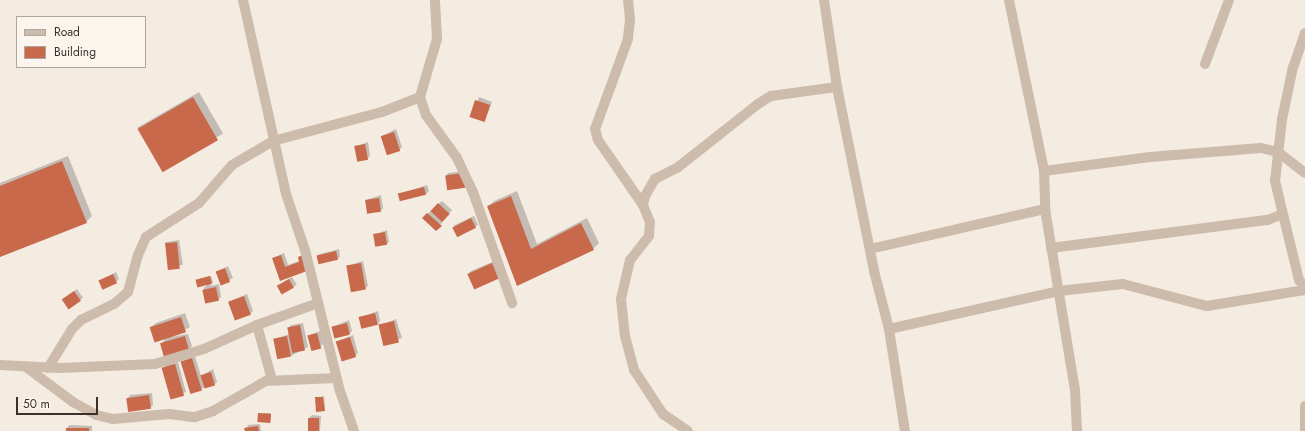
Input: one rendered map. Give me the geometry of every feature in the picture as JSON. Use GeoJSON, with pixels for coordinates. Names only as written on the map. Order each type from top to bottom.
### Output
{"type":"FeatureCollection","features":[{"type":"Feature","properties":{"kind":"street"},"geometry":{"type":"LineString","coordinates":[[244,0],[273,141],[318,303],[336,378],[354,431]]}},
{"type":"Feature","properties":{"kind":"street"},"geometry":{"type":"LineString","coordinates":[[435,0],[436,39],[420,97],[426,115],[457,158],[473,192],[512,303]]}},
{"type":"Feature","properties":{"kind":"street"},"geometry":{"type":"LineString","coordinates":[[628,0],[630,19],[628,39],[595,129],[598,140],[643,205],[650,222],[649,236],[630,260],[621,300],[625,336],[634,370],[647,392],[663,414],[688,431]]}},
{"type":"Feature","properties":{"kind":"street"},"geometry":{"type":"LineString","coordinates":[[824,0],[837,87],[870,249],[889,329],[905,431]]}},
{"type":"Feature","properties":{"kind":"street"},"geometry":{"type":"LineString","coordinates":[[1010,0],[1044,171],[1045,209],[1074,390],[1077,431]]}},
{"type":"Feature","properties":{"kind":"street"},"geometry":{"type":"LineString","coordinates":[[1205,64],[1229,0]]}},
{"type":"Feature","properties":{"kind":"street"},"geometry":{"type":"LineString","coordinates":[[1305,33],[1293,67],[1278,152],[1276,181],[1282,214],[1299,280],[1305,286]]}},
{"type":"Feature","properties":{"kind":"street"},"geometry":{"type":"LineString","coordinates":[[643,205],[644,196],[654,179],[677,168],[758,104],[771,96],[837,87]]}},
{"type":"Feature","properties":{"kind":"street"},"geometry":{"type":"LineString","coordinates":[[48,368],[72,329],[82,320],[114,304],[128,292],[138,255],[146,237],[199,203],[232,165],[273,141],[382,112],[420,97]]}},
{"type":"Feature","properties":{"kind":"street"},"geometry":{"type":"LineString","coordinates":[[1044,171],[1150,157],[1254,148],[1278,152],[1305,173]]}},
{"type":"Feature","properties":{"kind":"street"},"geometry":{"type":"LineString","coordinates":[[870,249],[1045,209]]}},
{"type":"Feature","properties":{"kind":"street"},"geometry":{"type":"LineString","coordinates":[[1052,248],[1268,220],[1282,214]]}},
{"type":"Feature","properties":{"kind":"street"},"geometry":{"type":"LineString","coordinates":[[889,329],[1059,291],[1123,284],[1207,306],[1305,290]]}},
{"type":"Feature","properties":{"kind":"street"},"geometry":{"type":"LineString","coordinates":[[0,365],[48,368],[155,364],[204,349],[257,325],[318,303]]}},
{"type":"Feature","properties":{"kind":"street"},"geometry":{"type":"LineString","coordinates":[[257,325],[272,380]]}},
{"type":"Feature","properties":{"kind":"street"},"geometry":{"type":"LineString","coordinates":[[26,367],[73,402],[96,415],[113,419],[169,414],[195,417],[213,411],[256,386],[272,380],[336,378]]}},
{"type":"Feature","properties":{"kind":"street"},"geometry":{"type":"LineString","coordinates":[[1305,406],[1305,429]]}},
{"type":"Feature","properties":{"kind":"building"},"geometry":{"type":"Polygon","coordinates":[[[193,97],[218,140],[163,172],[138,129],[193,97]]]}},
{"type":"Feature","properties":{"kind":"building"},"geometry":{"type":"Polygon","coordinates":[[[475,100],[490,105],[485,122],[469,117],[475,100]]]}},
{"type":"Feature","properties":{"kind":"building"},"geometry":{"type":"Polygon","coordinates":[[[394,132],[400,151],[387,155],[381,136],[394,132]]]}},
{"type":"Feature","properties":{"kind":"building"},"geometry":{"type":"Polygon","coordinates":[[[365,144],[368,160],[357,162],[354,146],[365,144]]]}},
{"type":"Feature","properties":{"kind":"building"},"geometry":{"type":"Polygon","coordinates":[[[62,161],[87,223],[0,257],[0,186],[62,161]]]}},
{"type":"Feature","properties":{"kind":"building"},"geometry":{"type":"Polygon","coordinates":[[[463,173],[465,188],[447,190],[445,176],[463,173]]]}},
{"type":"Feature","properties":{"kind":"building"},"geometry":{"type":"Polygon","coordinates":[[[424,187],[426,195],[400,201],[398,194],[424,187]]]}},
{"type":"Feature","properties":{"kind":"building"},"geometry":{"type":"Polygon","coordinates":[[[511,196],[531,249],[581,223],[594,250],[517,286],[487,206],[511,196]]]}},
{"type":"Feature","properties":{"kind":"building"},"geometry":{"type":"Polygon","coordinates":[[[379,198],[381,212],[367,214],[365,200],[379,198]]]}},
{"type":"Feature","properties":{"kind":"building"},"geometry":{"type":"Polygon","coordinates":[[[438,203],[450,214],[442,222],[430,211],[438,203]]]}},
{"type":"Feature","properties":{"kind":"building"},"geometry":{"type":"Polygon","coordinates":[[[427,213],[442,226],[436,231],[422,218],[427,213]]]}},
{"type":"Feature","properties":{"kind":"building"},"geometry":{"type":"Polygon","coordinates":[[[471,218],[476,228],[457,237],[452,228],[471,218]]]}},
{"type":"Feature","properties":{"kind":"building"},"geometry":{"type":"Polygon","coordinates":[[[385,232],[387,245],[375,247],[373,234],[385,232]]]}},
{"type":"Feature","properties":{"kind":"building"},"geometry":{"type":"Polygon","coordinates":[[[177,242],[180,269],[168,270],[165,243],[177,242]]]}},
{"type":"Feature","properties":{"kind":"building"},"geometry":{"type":"Polygon","coordinates":[[[336,251],[338,260],[319,264],[317,255],[336,251]]]}},
{"type":"Feature","properties":{"kind":"building"},"geometry":{"type":"Polygon","coordinates":[[[281,255],[285,267],[299,262],[298,257],[303,255],[307,271],[280,281],[272,258],[281,255]]]}},
{"type":"Feature","properties":{"kind":"building"},"geometry":{"type":"Polygon","coordinates":[[[361,263],[366,290],[351,292],[346,266],[361,263]]]}},
{"type":"Feature","properties":{"kind":"building"},"geometry":{"type":"Polygon","coordinates":[[[492,263],[499,279],[474,290],[467,274],[492,263]]]}},
{"type":"Feature","properties":{"kind":"building"},"geometry":{"type":"Polygon","coordinates":[[[225,268],[230,282],[221,286],[216,271],[225,268]]]}},
{"type":"Feature","properties":{"kind":"building"},"geometry":{"type":"Polygon","coordinates":[[[113,274],[117,283],[102,290],[98,281],[113,274]]]}},
{"type":"Feature","properties":{"kind":"building"},"geometry":{"type":"Polygon","coordinates":[[[210,276],[212,284],[197,287],[195,280],[210,276]]]}},
{"type":"Feature","properties":{"kind":"building"},"geometry":{"type":"Polygon","coordinates":[[[289,279],[294,288],[282,295],[277,286],[289,279]]]}},
{"type":"Feature","properties":{"kind":"building"},"geometry":{"type":"Polygon","coordinates":[[[216,287],[219,301],[205,304],[202,290],[216,287]]]}},
{"type":"Feature","properties":{"kind":"building"},"geometry":{"type":"Polygon","coordinates":[[[74,291],[81,301],[69,309],[62,300],[74,291]]]}},
{"type":"Feature","properties":{"kind":"building"},"geometry":{"type":"Polygon","coordinates":[[[244,296],[251,315],[235,321],[228,302],[244,296]]]}},
{"type":"Feature","properties":{"kind":"building"},"geometry":{"type":"Polygon","coordinates":[[[375,313],[378,325],[361,329],[359,317],[375,313]]]}},
{"type":"Feature","properties":{"kind":"building"},"geometry":{"type":"Polygon","coordinates":[[[181,317],[186,332],[155,342],[150,327],[181,317]]]}},
{"type":"Feature","properties":{"kind":"building"},"geometry":{"type":"Polygon","coordinates":[[[394,321],[399,342],[383,346],[378,325],[394,321]]]}},
{"type":"Feature","properties":{"kind":"building"},"geometry":{"type":"Polygon","coordinates":[[[347,323],[350,335],[334,339],[331,327],[347,323]]]}},
{"type":"Feature","properties":{"kind":"building"},"geometry":{"type":"Polygon","coordinates":[[[300,325],[305,351],[292,353],[287,327],[300,325]]]}},
{"type":"Feature","properties":{"kind":"building"},"geometry":{"type":"Polygon","coordinates":[[[317,333],[321,348],[311,351],[307,336],[317,333]]]}},
{"type":"Feature","properties":{"kind":"building"},"geometry":{"type":"Polygon","coordinates":[[[185,336],[189,350],[164,358],[160,343],[185,336]]]}},
{"type":"Feature","properties":{"kind":"building"},"geometry":{"type":"Polygon","coordinates":[[[287,336],[291,357],[277,359],[273,339],[287,336]]]}},
{"type":"Feature","properties":{"kind":"building"},"geometry":{"type":"Polygon","coordinates":[[[350,337],[356,357],[342,361],[336,341],[350,337]]]}},
{"type":"Feature","properties":{"kind":"building"},"geometry":{"type":"Polygon","coordinates":[[[192,358],[202,391],[190,394],[181,362],[192,358]]]}},
{"type":"Feature","properties":{"kind":"building"},"geometry":{"type":"Polygon","coordinates":[[[175,364],[184,396],[171,400],[162,368],[175,364]]]}},
{"type":"Feature","properties":{"kind":"building"},"geometry":{"type":"Polygon","coordinates":[[[211,372],[215,385],[205,389],[200,375],[211,372]]]}},
{"type":"Feature","properties":{"kind":"building"},"geometry":{"type":"Polygon","coordinates":[[[149,395],[151,409],[128,412],[126,398],[149,395]]]}},
{"type":"Feature","properties":{"kind":"building"},"geometry":{"type":"Polygon","coordinates":[[[315,397],[323,397],[325,411],[316,412],[315,397]]]}},
{"type":"Feature","properties":{"kind":"building"},"geometry":{"type":"Polygon","coordinates":[[[258,413],[271,414],[270,423],[257,422],[258,413]]]}},
{"type":"Feature","properties":{"kind":"building"},"geometry":{"type":"Polygon","coordinates":[[[308,418],[319,418],[319,431],[308,431],[308,418]]]}},
{"type":"Feature","properties":{"kind":"building"},"geometry":{"type":"Polygon","coordinates":[[[258,426],[259,431],[245,431],[244,428],[258,426]]]}},
{"type":"Feature","properties":{"kind":"building"},"geometry":{"type":"Polygon","coordinates":[[[66,428],[89,428],[89,431],[66,431],[66,428]]]}}]}
